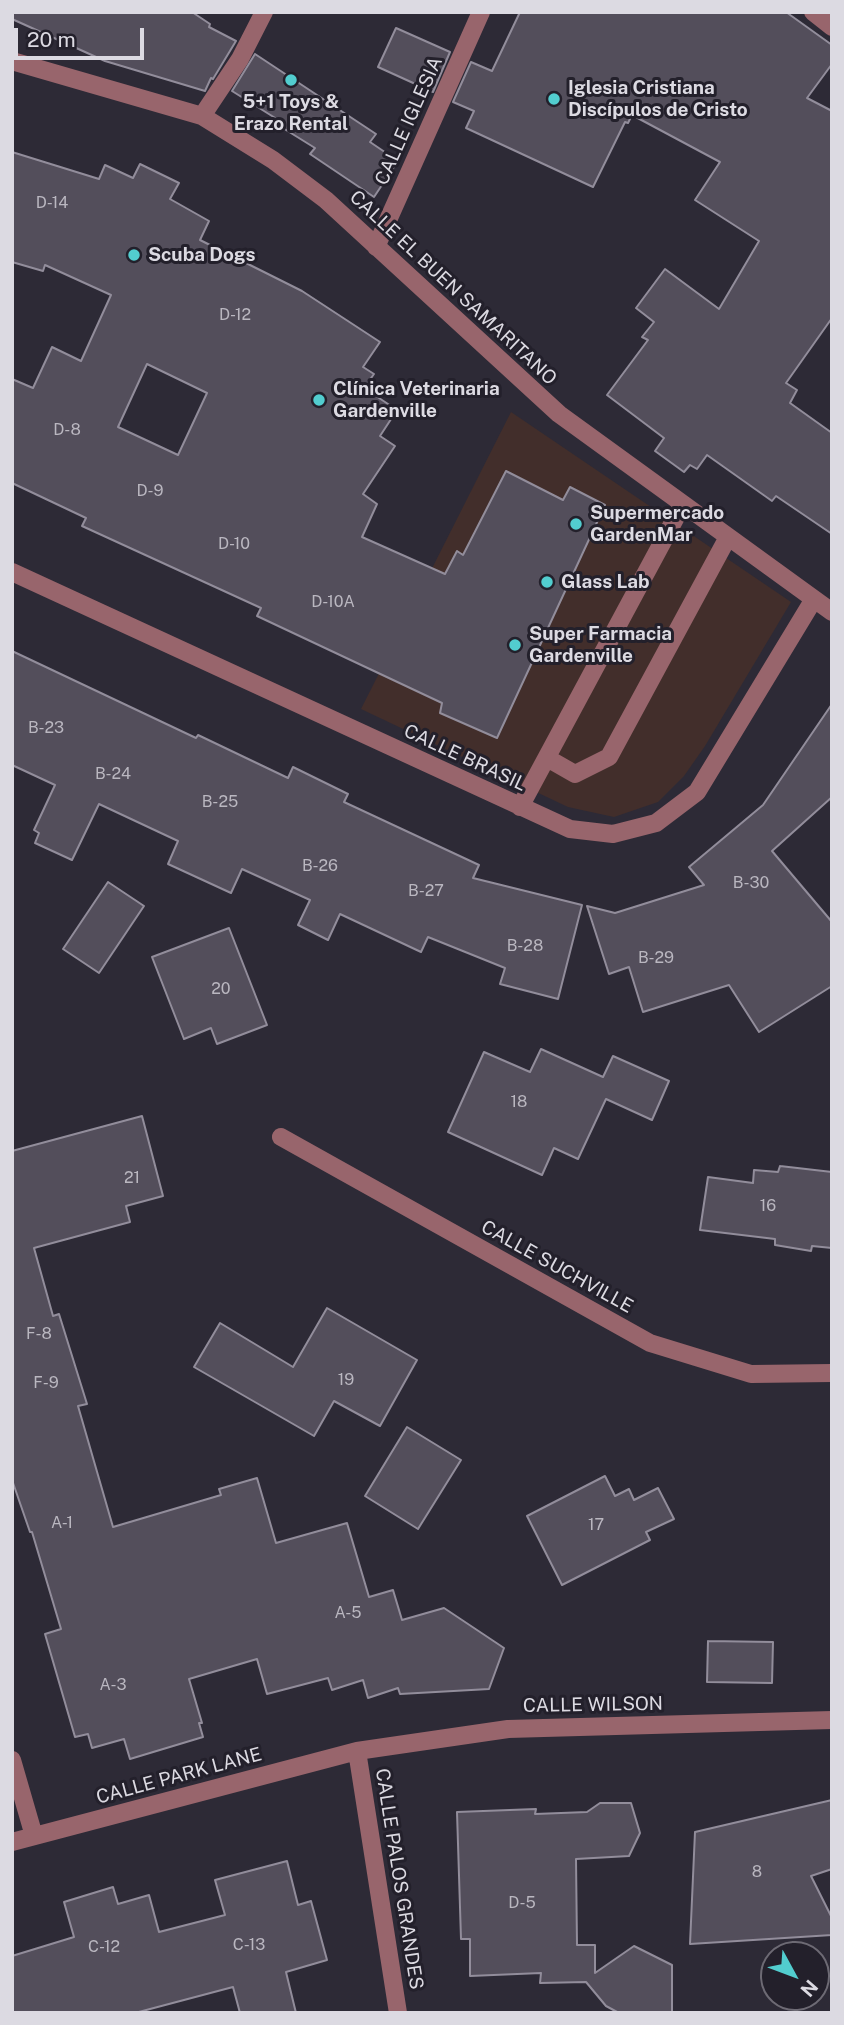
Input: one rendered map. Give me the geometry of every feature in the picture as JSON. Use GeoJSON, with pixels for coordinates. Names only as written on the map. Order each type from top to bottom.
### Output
{"type":"FeatureCollection","features":[{"type":"Feature","properties":{"kind":"street"},"geometry":{"type":"LineString","coordinates":[[202,116],[240,59],[264,12]]}},
{"type":"Feature","properties":{"kind":"street","name":"CALLE IGLESIA"},"geometry":{"type":"LineString","coordinates":[[376,247],[481,12]]}},
{"type":"Feature","properties":{"kind":"street"},"geometry":{"type":"LineString","coordinates":[[813,12],[832,27]]}},
{"type":"Feature","properties":{"kind":"street","name":"CALLE EL BUEN SAMARITANO"},"geometry":{"type":"LineString","coordinates":[[12,61],[202,116],[273,160],[326,200],[559,414],[832,612]]}},
{"type":"Feature","properties":{"kind":"street"},"geometry":{"type":"LineString","coordinates":[[520,807],[683,504]]}},
{"type":"Feature","properties":{"kind":"street"},"geometry":{"type":"LineString","coordinates":[[547,758],[575,774],[609,757],[728,537]]}},
{"type":"Feature","properties":{"kind":"street","name":"CALLE BRASIL"},"geometry":{"type":"LineString","coordinates":[[12,572],[570,829],[613,834],[656,823],[697,792],[814,599]]}},
{"type":"Feature","properties":{"kind":"street","name":"CALLE SUCHVILLE"},"geometry":{"type":"LineString","coordinates":[[281,1137],[650,1343],[751,1374],[832,1373]]}},
{"type":"Feature","properties":{"kind":"street","name":"CALLE WILSON"},"geometry":{"type":"LineString","coordinates":[[357,1751],[508,1728],[832,1720]]}},
{"type":"Feature","properties":{"kind":"street","name":"CALLE PARK LANE"},"geometry":{"type":"LineString","coordinates":[[12,1842],[357,1751]]}},
{"type":"Feature","properties":{"kind":"street","name":"CALLE PALOS GRANDES"},"geometry":{"type":"LineString","coordinates":[[357,1751],[398,2013]]}},
{"type":"Feature","properties":{"kind":"street"},"geometry":{"type":"LineString","coordinates":[[12,1760],[34,1836]]}},
{"type":"Feature","properties":{"kind":"shaded area"},"geometry":{"type":"Polygon","coordinates":[[[511,412],[791,602],[705,746],[684,776],[658,802],[614,817],[568,807],[361,709],[511,412]]]}},
{"type":"Feature","properties":{"kind":"building"},"geometry":{"type":"Polygon","coordinates":[[[12,12],[192,12],[210,24],[209,27],[236,41],[205,91],[105,61],[12,19],[12,12]]]}},
{"type":"Feature","properties":{"kind":"building"},"geometry":{"type":"Polygon","coordinates":[[[520,12],[786,12],[832,45],[832,64],[807,98],[832,111],[832,318],[786,383],[797,390],[790,403],[832,433],[832,534],[776,496],[772,501],[707,455],[697,469],[690,465],[684,472],[655,451],[664,438],[607,395],[648,340],[642,337],[654,322],[636,308],[665,269],[719,309],[759,241],[695,200],[720,162],[632,115],[628,123],[625,122],[593,187],[466,128],[474,111],[453,102],[471,62],[492,71],[520,12]]]}},
{"type":"Feature","properties":{"kind":"building"},"geometry":{"type":"Polygon","coordinates":[[[396,28],[450,52],[433,92],[378,67],[396,28]]]}},
{"type":"Feature","properties":{"kind":"building"},"geometry":{"type":"Polygon","coordinates":[[[255,54],[376,134],[370,142],[398,161],[374,197],[310,154],[315,148],[278,125],[280,121],[232,91],[255,54]]]}},
{"type":"Feature","properties":{"kind":"building"},"geometry":{"type":"Polygon","coordinates":[[[12,152],[99,179],[105,165],[133,178],[140,164],[179,183],[170,199],[209,221],[200,240],[302,291],[380,342],[363,367],[374,374],[364,388],[397,410],[380,436],[395,446],[363,494],[377,504],[362,537],[445,574],[457,551],[463,555],[506,471],[563,500],[570,487],[605,505],[497,738],[440,713],[442,703],[257,616],[261,608],[82,526],[86,518],[12,483],[12,379],[33,388],[52,347],[81,361],[111,295],[45,265],[43,271],[12,262],[12,152]],[[147,364],[118,427],[178,455],[207,393],[147,364]]]}},
{"type":"Feature","properties":{"kind":"building"},"geometry":{"type":"Polygon","coordinates":[[[12,651],[196,738],[198,735],[288,778],[293,767],[348,794],[344,802],[479,865],[473,878],[582,905],[558,999],[500,984],[505,968],[428,937],[421,952],[340,914],[328,940],[298,925],[310,900],[242,869],[231,893],[168,864],[178,841],[99,804],[72,860],[35,843],[39,833],[34,830],[55,785],[12,765],[12,651]]]}},
{"type":"Feature","properties":{"kind":"building"},"geometry":{"type":"Polygon","coordinates":[[[832,704],[832,797],[772,851],[832,922],[832,986],[759,1032],[729,985],[643,1012],[629,967],[609,974],[587,906],[615,913],[704,885],[689,867],[763,805],[832,704]]]}},
{"type":"Feature","properties":{"kind":"building"},"geometry":{"type":"Polygon","coordinates":[[[108,882],[144,906],[99,973],[63,949],[108,882]]]}},
{"type":"Feature","properties":{"kind":"building"},"geometry":{"type":"Polygon","coordinates":[[[229,928],[267,1025],[217,1044],[211,1028],[184,1039],[152,957],[229,928]]]}},
{"type":"Feature","properties":{"kind":"building"},"geometry":{"type":"Polygon","coordinates":[[[541,1049],[603,1077],[613,1056],[669,1081],[652,1120],[606,1099],[578,1159],[554,1148],[542,1175],[448,1132],[484,1052],[530,1072],[541,1049]]]}},
{"type":"Feature","properties":{"kind":"building"},"geometry":{"type":"Polygon","coordinates":[[[142,1116],[163,1196],[126,1206],[130,1222],[34,1248],[53,1316],[59,1314],[87,1404],[78,1406],[113,1527],[221,1495],[219,1489],[257,1478],[276,1543],[347,1523],[369,1597],[393,1590],[402,1620],[444,1608],[504,1648],[489,1689],[400,1694],[398,1688],[368,1698],[363,1680],[332,1690],[328,1678],[267,1694],[257,1659],[189,1679],[202,1723],[199,1723],[203,1737],[130,1759],[124,1739],[92,1748],[88,1734],[75,1737],[45,1634],[61,1629],[32,1532],[12,1480],[12,1151],[142,1116]]]}},
{"type":"Feature","properties":{"kind":"building"},"geometry":{"type":"Polygon","coordinates":[[[780,1166],[832,1172],[832,1248],[812,1246],[811,1251],[775,1245],[775,1239],[700,1230],[708,1177],[753,1183],[754,1170],[778,1172],[780,1166]]]}},
{"type":"Feature","properties":{"kind":"building"},"geometry":{"type":"Polygon","coordinates":[[[327,1308],[417,1360],[380,1426],[334,1401],[314,1436],[194,1367],[220,1323],[293,1367],[327,1308]]]}},
{"type":"Feature","properties":{"kind":"building"},"geometry":{"type":"Polygon","coordinates":[[[407,1427],[461,1460],[418,1529],[365,1496],[407,1427]]]}},
{"type":"Feature","properties":{"kind":"building"},"geometry":{"type":"Polygon","coordinates":[[[605,1476],[615,1496],[629,1489],[634,1500],[658,1488],[674,1519],[646,1532],[650,1540],[562,1585],[527,1516],[605,1476]]]}},
{"type":"Feature","properties":{"kind":"building"},"geometry":{"type":"Polygon","coordinates":[[[708,1641],[773,1642],[772,1683],[707,1682],[708,1641]]]}},
{"type":"Feature","properties":{"kind":"building"},"geometry":{"type":"Polygon","coordinates":[[[832,1800],[832,1869],[811,1876],[832,1918],[832,1935],[690,1944],[695,1832],[832,1800]]]}},
{"type":"Feature","properties":{"kind":"building"},"geometry":{"type":"Polygon","coordinates":[[[600,1803],[631,1803],[640,1833],[629,1856],[576,1859],[577,1945],[595,1945],[595,1973],[634,1946],[672,1965],[672,2013],[619,2013],[606,2006],[586,1982],[540,1983],[541,1973],[470,1976],[470,1939],[461,1939],[457,1812],[536,1809],[535,1814],[587,1812],[600,1803]]]}},
{"type":"Feature","properties":{"kind":"building"},"geometry":{"type":"Polygon","coordinates":[[[287,1861],[298,1905],[311,1901],[327,1960],[286,1972],[296,2013],[240,2013],[233,1987],[135,2013],[12,2013],[12,1956],[74,1937],[64,1902],[113,1887],[118,1904],[149,1895],[159,1932],[225,1915],[215,1880],[287,1861]]]}},
{"type":"Feature","properties":{"kind":"place","name":"5+1 Toys & Erazo Rental"},"geometry":{"type":"Point","coordinates":[291,80]}},
{"type":"Feature","properties":{"kind":"place","name":"Iglesia Cristiana Discípulos de Cristo"},"geometry":{"type":"Point","coordinates":[554,99]}},
{"type":"Feature","properties":{"kind":"place","name":"Scuba Dogs"},"geometry":{"type":"Point","coordinates":[134,255]}},
{"type":"Feature","properties":{"kind":"place","name":"Clínica Veterinaria Gardenville"},"geometry":{"type":"Point","coordinates":[319,400]}},
{"type":"Feature","properties":{"kind":"place","name":"Supermercado GardenMar"},"geometry":{"type":"Point","coordinates":[576,524]}},
{"type":"Feature","properties":{"kind":"place","name":"Glass Lab"},"geometry":{"type":"Point","coordinates":[547,582]}},
{"type":"Feature","properties":{"kind":"place","name":"Super Farmacia Gardenville"},"geometry":{"type":"Point","coordinates":[515,645]}}]}
